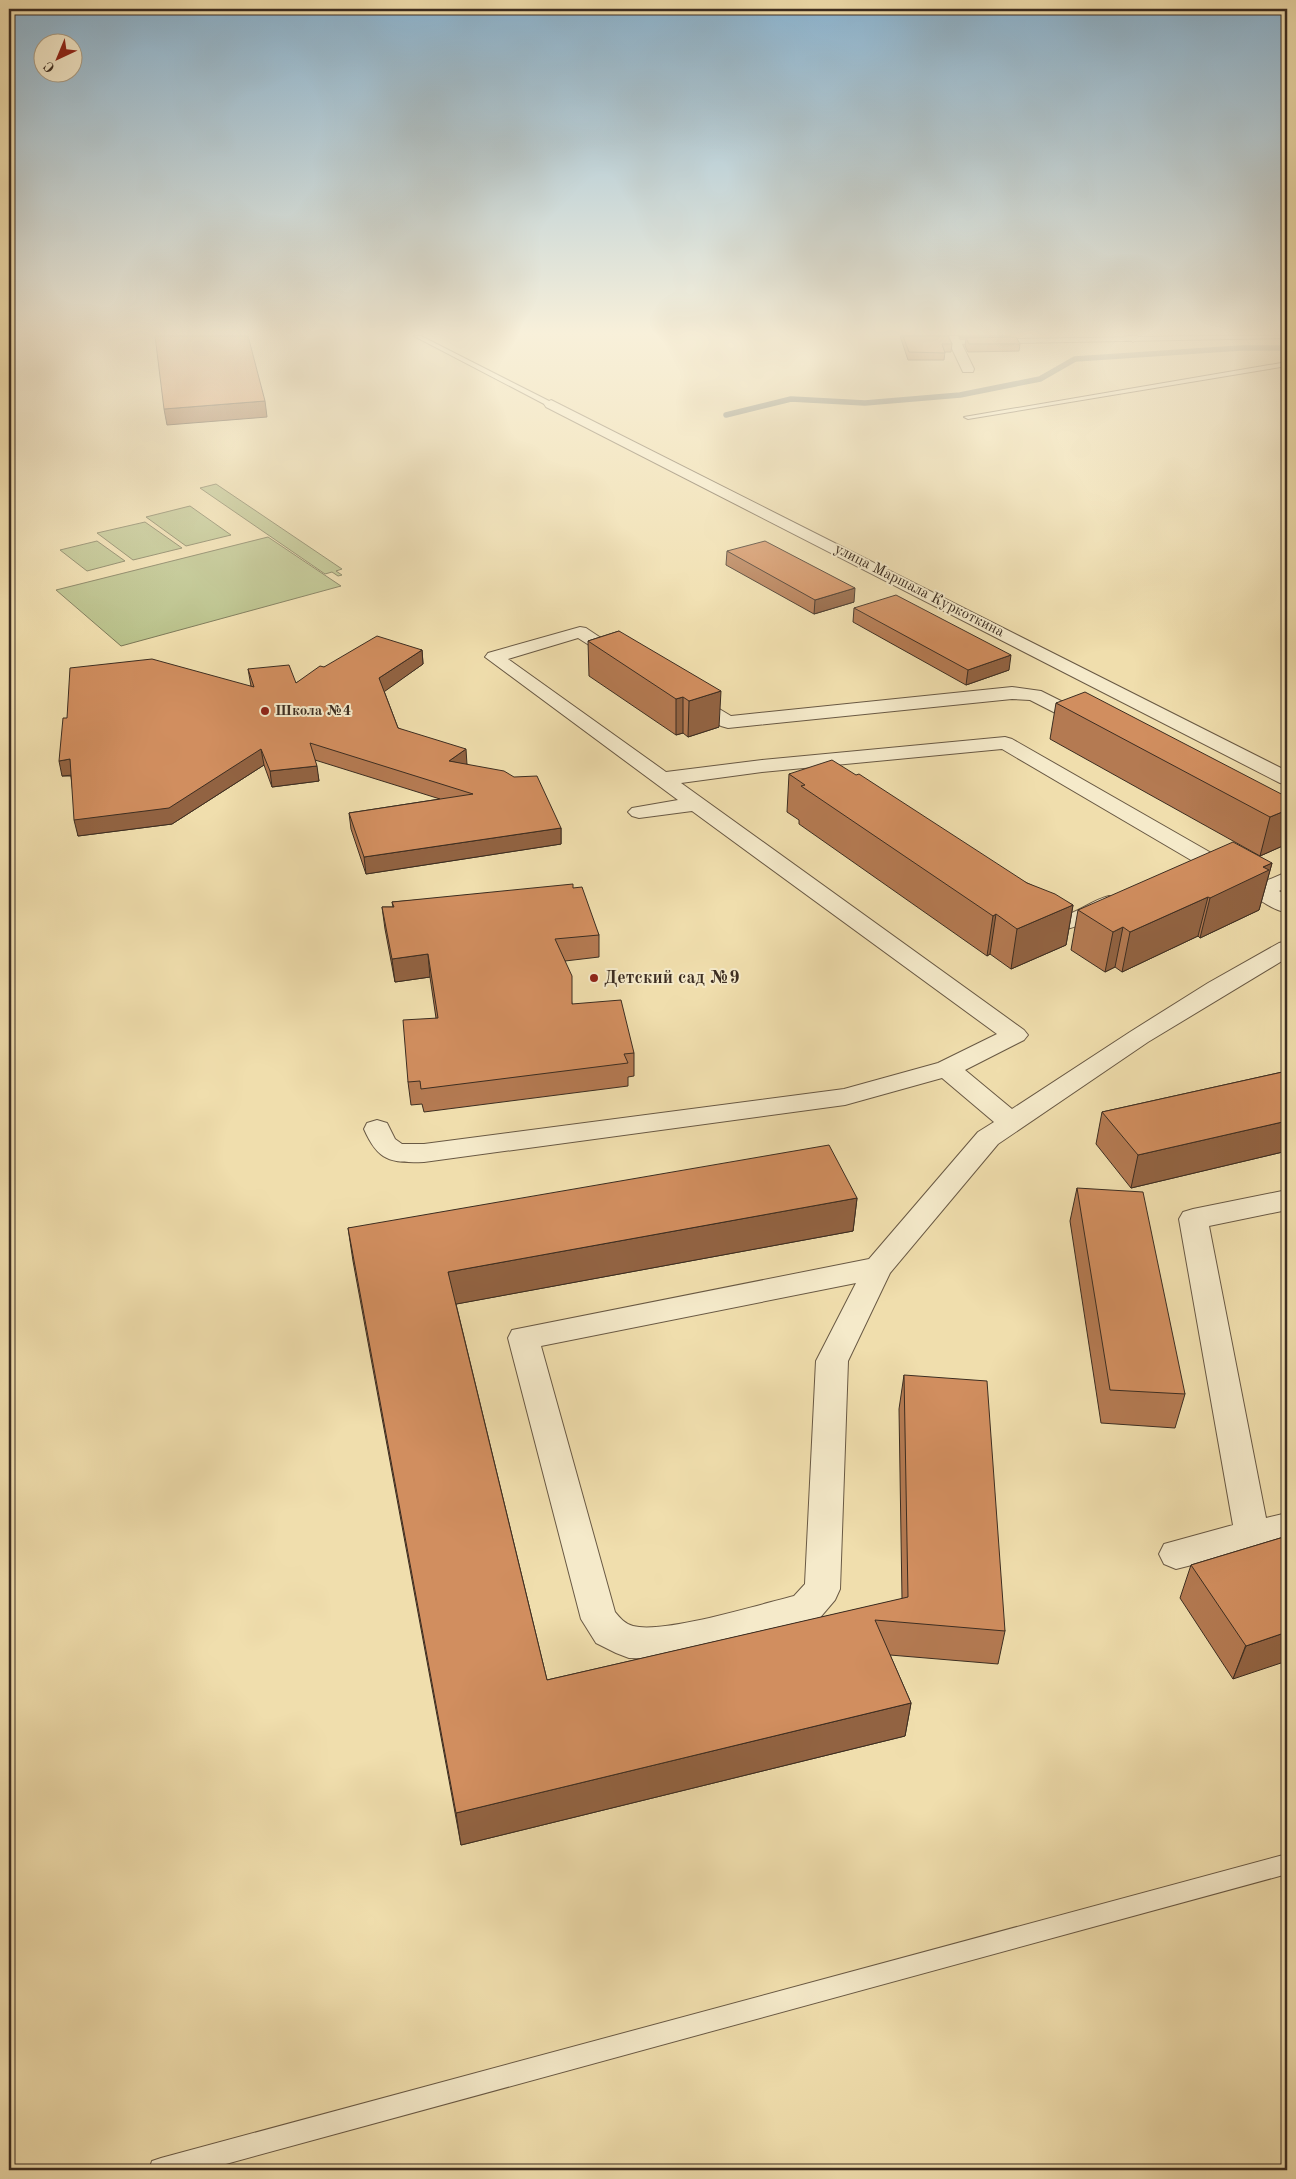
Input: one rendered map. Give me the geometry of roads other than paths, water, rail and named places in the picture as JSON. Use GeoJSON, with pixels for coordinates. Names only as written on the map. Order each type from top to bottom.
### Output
{"type":"FeatureCollection","features":[{"type":"Feature","properties":{"kind":"street","name":"улица Маршала Куркоткина"},"geometry":{"type":"LineString","coordinates":[[617,438],[1287,778]]}},
{"type":"Feature","properties":{"kind":"street"},"geometry":{"type":"LineString","coordinates":[[377,1129],[385,1147],[398,1154],[424,1153],[845,1097],[947,1069],[1015,1034],[494,657],[580,632],[638,667]]}},
{"type":"Feature","properties":{"kind":"street"},"geometry":{"type":"LineString","coordinates":[[670,687],[728,722],[1012,694],[1034,695],[1100,728]]}},
{"type":"Feature","properties":{"kind":"street"},"geometry":{"type":"LineString","coordinates":[[662,779],[801,762],[1005,743],[1287,906]]}},
{"type":"Feature","properties":{"kind":"street"},"geometry":{"type":"LineString","coordinates":[[801,762],[825,779]]}},
{"type":"Feature","properties":{"kind":"street"},"geometry":{"type":"LineString","coordinates":[[639,812],[696,804]]}},
{"type":"Feature","properties":{"kind":"street"},"geometry":{"type":"LineString","coordinates":[[1179,871],[1205,858]]}},
{"type":"Feature","properties":{"kind":"street"},"geometry":{"type":"LineString","coordinates":[[1262,891],[1287,880]]}},
{"type":"Feature","properties":{"kind":"street"},"geometry":{"type":"LineString","coordinates":[[1022,911],[1038,921],[1050,925],[1063,924],[1126,896]]}},
{"type":"Feature","properties":{"kind":"street"},"geometry":{"type":"LineString","coordinates":[[878,1268],[523,1338],[599,1619],[609,1632],[629,1642],[662,1643],[806,1609],[822,1589],[822,1540],[832,1360],[878,1268],[988,1138],[1155,1028],[1287,948]]}},
{"type":"Feature","properties":{"kind":"street"},"geometry":{"type":"LineString","coordinates":[[947,1069],[1012,1123]]}},
{"type":"Feature","properties":{"kind":"street"},"geometry":{"type":"LineString","coordinates":[[1252,1535],[1193,1219],[1287,1200]]}},
{"type":"Feature","properties":{"kind":"street"},"geometry":{"type":"LineString","coordinates":[[1176,1554],[1287,1527]]}},
{"type":"Feature","properties":{"kind":"lane"},"geometry":{"type":"LineString","coordinates":[[162,2170],[1287,1864]]}},
{"type":"Feature","properties":{"kind":"place","name":"Школа №4"},"geometry":{"type":"Point","coordinates":[265,711]}},
{"type":"Feature","properties":{"kind":"place","name":"Детский сад №9"},"geometry":{"type":"Point","coordinates":[594,978]}}]}
